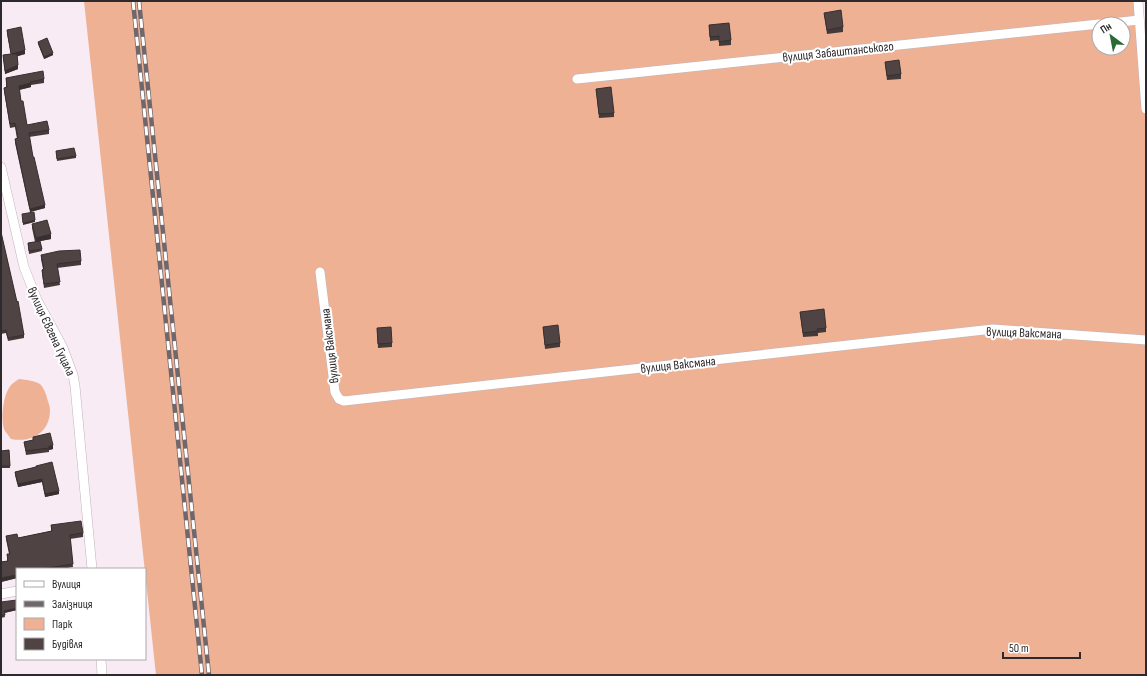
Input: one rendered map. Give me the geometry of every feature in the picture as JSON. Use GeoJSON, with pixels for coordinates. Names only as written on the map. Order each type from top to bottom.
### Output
{"type":"FeatureCollection","features":[{"type":"Feature","properties":{"kind":"street"},"geometry":{"type":"LineString","coordinates":[[1138,1],[1146,109]]}},
{"type":"Feature","properties":{"kind":"street"},"geometry":{"type":"LineString","coordinates":[[1131,21],[1140,20]]}},
{"type":"Feature","properties":{"kind":"street","name":"вулиця Забаштанського"},"geometry":{"type":"LineString","coordinates":[[577,79],[1091,25]]}},
{"type":"Feature","properties":{"kind":"street","name":"вулиця Євгена Гуцала"},"geometry":{"type":"LineString","coordinates":[[1,167],[28,278],[43,312],[63,348],[74,380],[92,568]]}},
{"type":"Feature","properties":{"kind":"street","name":"вулиця Ваксмана"},"geometry":{"type":"LineString","coordinates":[[320,272],[335,392],[339,399],[344,401],[993,329],[1146,340]]}},
{"type":"Feature","properties":{"kind":"street"},"geometry":{"type":"LineString","coordinates":[[1,594],[16,591]]}},
{"type":"Feature","properties":{"kind":"street"},"geometry":{"type":"LineString","coordinates":[[101,660],[102,675]]}},
{"type":"Feature","properties":{"kind":"green space"},"geometry":{"type":"Polygon","coordinates":[[[84,1],[1138,1],[1146,109],[1146,675],[156,675],[146,581],[146,568],[145,568],[84,1]]]}},
{"type":"Feature","properties":{"kind":"green space"},"geometry":{"type":"Polygon","coordinates":[[[19,379],[40,384],[46,394],[50,410],[47,425],[38,435],[32,438],[18,440],[11,439],[3,427],[3,408],[8,389],[19,379]]]}},
{"type":"Feature","properties":{"kind":"building"},"geometry":{"type":"Polygon","coordinates":[[[841,10],[843,27],[827,30],[824,13],[841,10]]]}},
{"type":"Feature","properties":{"kind":"building"},"geometry":{"type":"Polygon","coordinates":[[[729,23],[731,40],[719,42],[719,36],[710,37],[709,25],[729,23]]]}},
{"type":"Feature","properties":{"kind":"building"},"geometry":{"type":"Polygon","coordinates":[[[21,27],[25,50],[12,54],[17,54],[18,65],[5,71],[3,55],[11,54],[7,30],[21,27]]]}},
{"type":"Feature","properties":{"kind":"building"},"geometry":{"type":"Polygon","coordinates":[[[47,38],[53,53],[44,57],[38,42],[47,38]]]}},
{"type":"Feature","properties":{"kind":"building"},"geometry":{"type":"Polygon","coordinates":[[[899,60],[901,74],[887,76],[885,62],[899,60]]]}},
{"type":"Feature","properties":{"kind":"building"},"geometry":{"type":"Polygon","coordinates":[[[43,71],[44,79],[19,86],[27,125],[47,121],[49,130],[29,133],[33,157],[45,205],[30,209],[15,139],[18,138],[15,123],[10,124],[4,88],[7,87],[6,78],[43,71]]]}},
{"type":"Feature","properties":{"kind":"building"},"geometry":{"type":"Polygon","coordinates":[[[611,87],[614,113],[599,114],[596,89],[611,87]]]}},
{"type":"Feature","properties":{"kind":"building"},"geometry":{"type":"Polygon","coordinates":[[[74,148],[76,156],[57,159],[56,151],[74,148]]]}},
{"type":"Feature","properties":{"kind":"building"},"geometry":{"type":"Polygon","coordinates":[[[34,212],[35,220],[23,223],[22,214],[34,212]]]}},
{"type":"Feature","properties":{"kind":"building"},"geometry":{"type":"Polygon","coordinates":[[[47,220],[51,234],[36,238],[32,224],[47,220]]]}},
{"type":"Feature","properties":{"kind":"building"},"geometry":{"type":"Polygon","coordinates":[[[1,232],[17,302],[18,301],[24,335],[8,338],[6,330],[1,331],[1,232]]]}},
{"type":"Feature","properties":{"kind":"building"},"geometry":{"type":"Polygon","coordinates":[[[40,241],[42,249],[29,251],[28,243],[40,241]]]}},
{"type":"Feature","properties":{"kind":"building"},"geometry":{"type":"Polygon","coordinates":[[[80,250],[81,261],[57,264],[60,282],[44,284],[42,270],[44,269],[41,255],[59,251],[80,250]]]}},
{"type":"Feature","properties":{"kind":"building"},"geometry":{"type":"Polygon","coordinates":[[[824,309],[826,328],[817,329],[818,331],[803,333],[800,312],[824,309]]]}},
{"type":"Feature","properties":{"kind":"building"},"geometry":{"type":"Polygon","coordinates":[[[558,325],[560,343],[545,345],[543,327],[558,325]]]}},
{"type":"Feature","properties":{"kind":"building"},"geometry":{"type":"Polygon","coordinates":[[[391,327],[392,343],[378,344],[377,328],[391,327]]]}},
{"type":"Feature","properties":{"kind":"building"},"geometry":{"type":"Polygon","coordinates":[[[50,433],[53,445],[49,446],[49,448],[26,451],[24,442],[33,440],[33,437],[50,433]]]}},
{"type":"Feature","properties":{"kind":"building"},"geometry":{"type":"Polygon","coordinates":[[[9,450],[10,466],[1,466],[1,451],[9,450]]]}},
{"type":"Feature","properties":{"kind":"building"},"geometry":{"type":"Polygon","coordinates":[[[52,462],[59,491],[45,494],[42,479],[18,484],[15,472],[52,462]]]}},
{"type":"Feature","properties":{"kind":"building"},"geometry":{"type":"Polygon","coordinates":[[[81,521],[83,533],[70,535],[73,564],[47,568],[16,568],[16,575],[1,578],[1,562],[8,561],[7,554],[10,554],[6,536],[17,534],[18,538],[52,531],[51,525],[81,521]]]}},
{"type":"Feature","properties":{"kind":"building"},"geometry":{"type":"Polygon","coordinates":[[[16,600],[16,608],[4,611],[5,615],[1,616],[1,602],[16,600]]]}},
{"type":"Feature","properties":{"kind":"railway"},"geometry":{"type":"LineString","coordinates":[[133,1],[202,675]]}},
{"type":"Feature","properties":{"kind":"railway"},"geometry":{"type":"LineString","coordinates":[[139,1],[209,675]]}}]}
